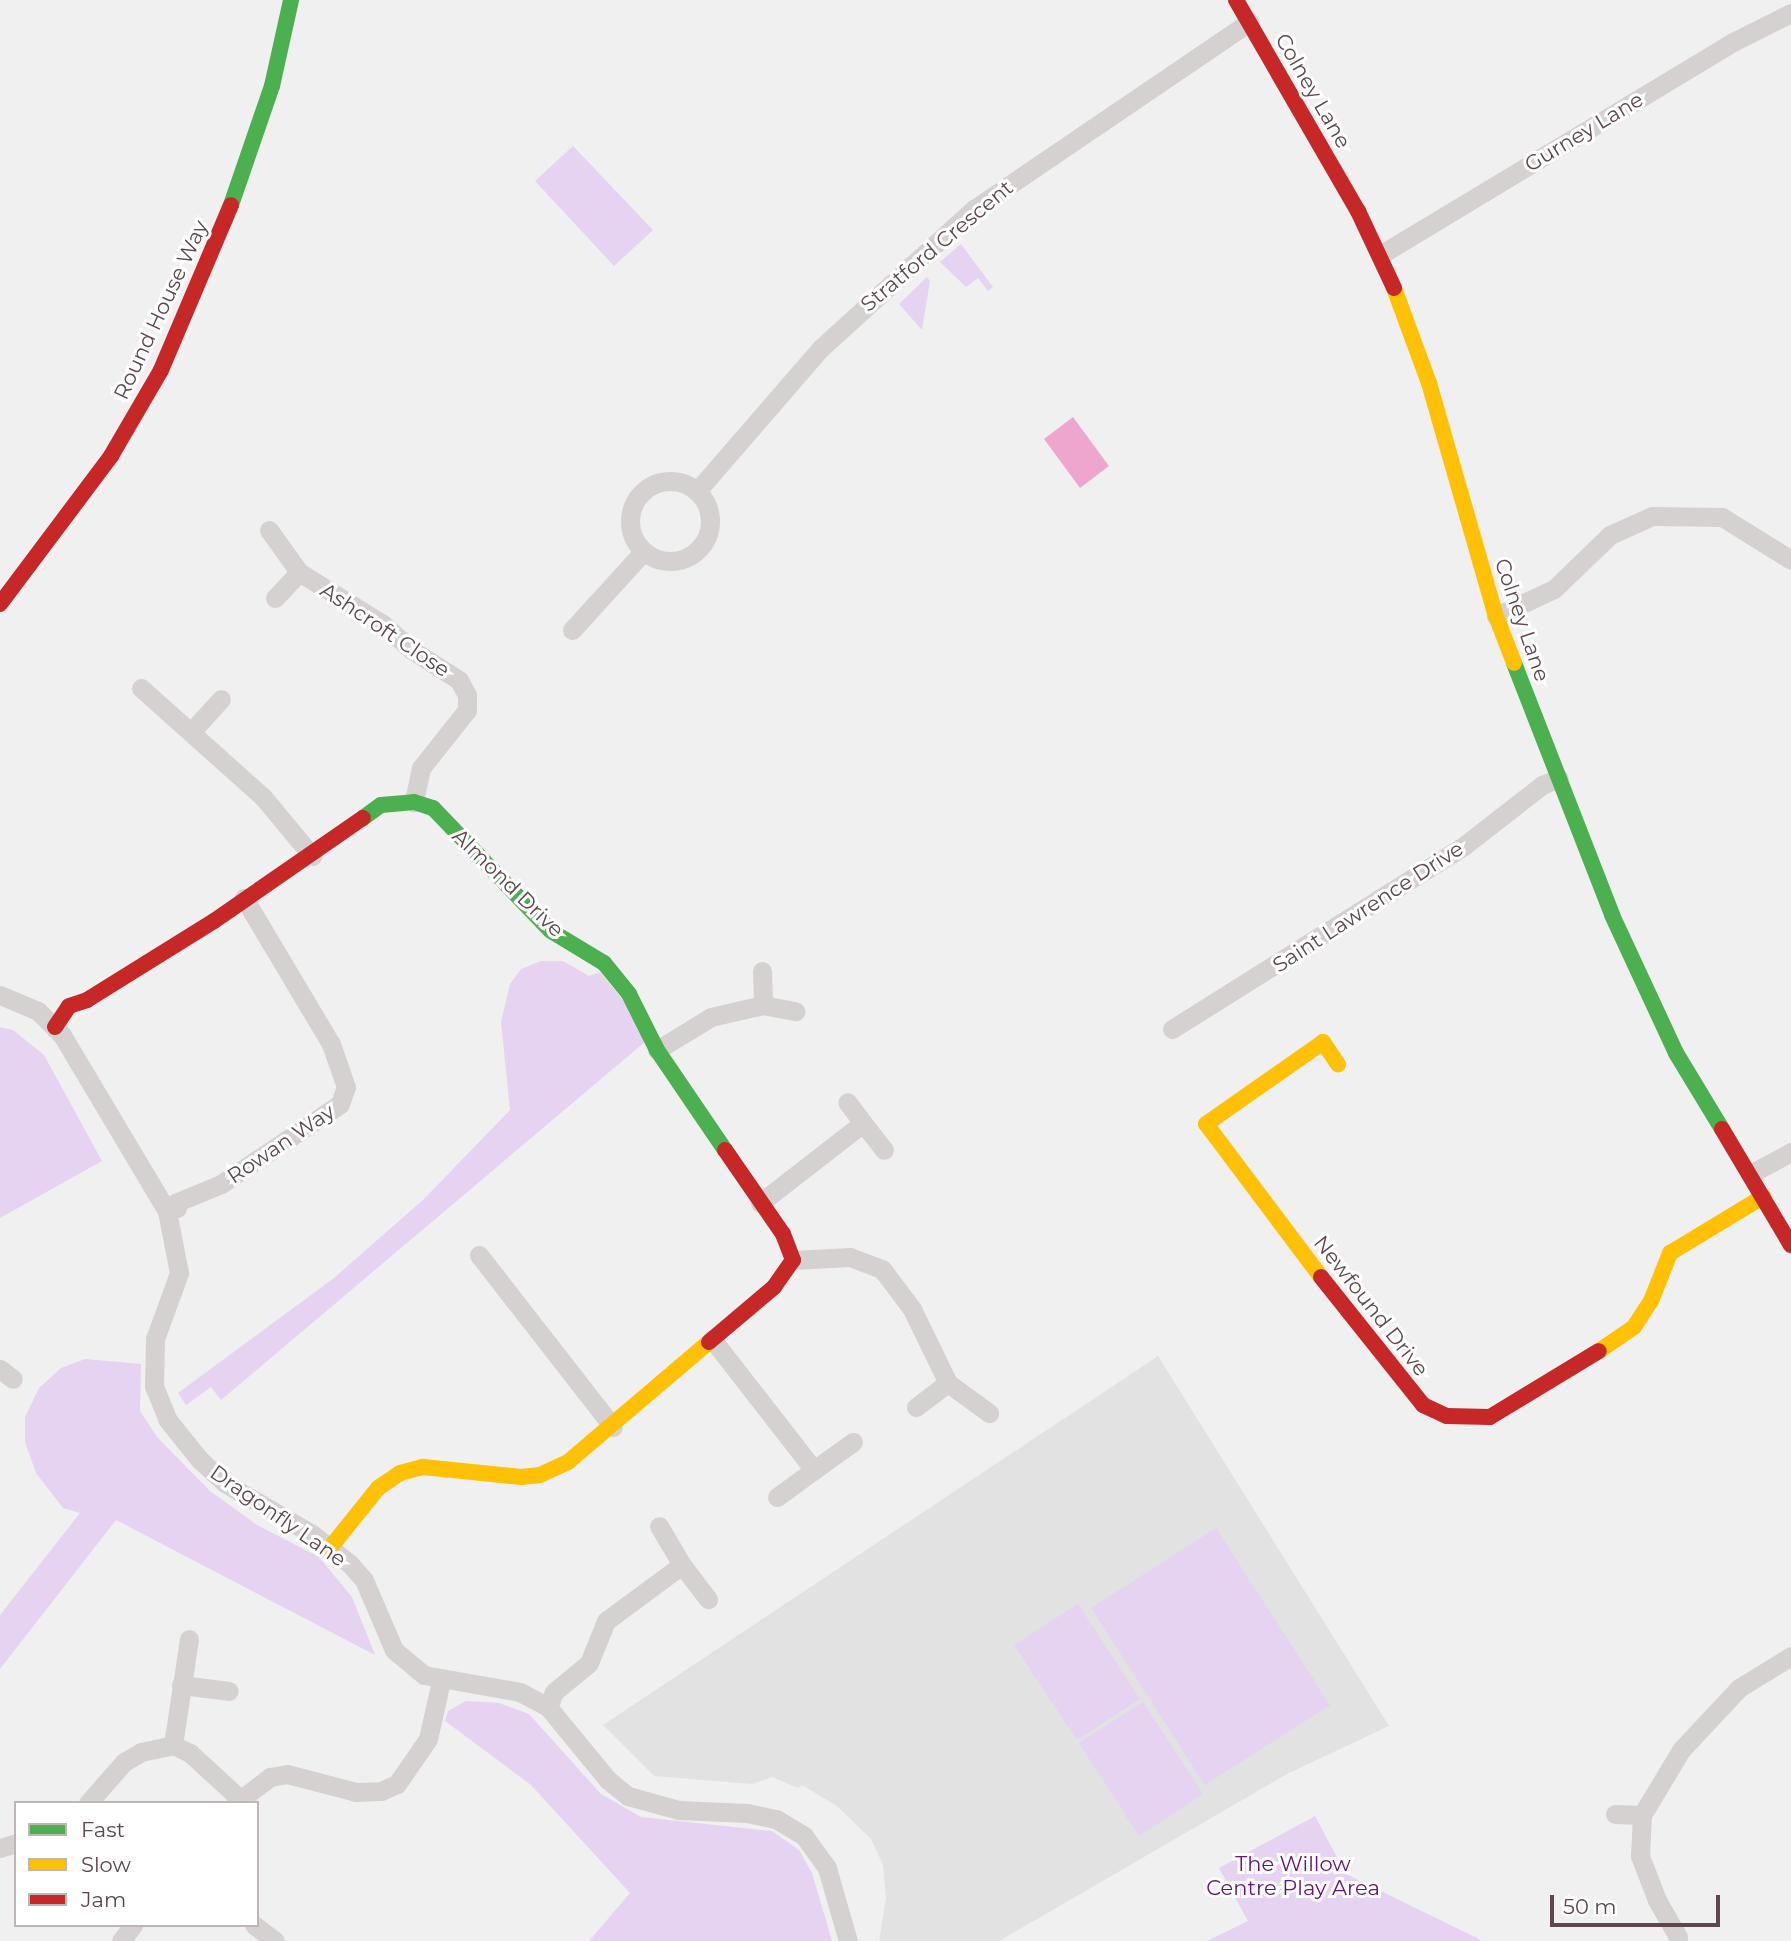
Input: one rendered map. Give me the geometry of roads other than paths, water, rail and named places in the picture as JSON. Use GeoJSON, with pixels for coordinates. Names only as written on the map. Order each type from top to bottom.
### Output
{"type":"FeatureCollection","features":[{"type":"Feature","properties":{"kind":"street","name":"Round House Way"},"geometry":{"type":"LineString","coordinates":[[0,604],[111,456],[161,370],[200,287],[247,163],[272,86],[291,0]]}},
{"type":"Feature","properties":{"kind":"street","name":"Colney Lane"},"geometry":{"type":"LineString","coordinates":[[1236,0],[1380,255],[1429,383],[1496,616],[1612,915],[1668,1036],[1791,1245]]}},
{"type":"Feature","properties":{"kind":"street","name":"Gurney Lane"},"geometry":{"type":"LineString","coordinates":[[1380,255],[1734,42],[1791,13]]}},
{"type":"Feature","properties":{"kind":"street","name":"Stratford Crescent"},"geometry":{"type":"LineString","coordinates":[[697,491],[821,348],[974,209],[1249,22]]}},
{"type":"Feature","properties":{"kind":"street"},"geometry":{"type":"LineString","coordinates":[[669,480],[697,491],[710,521],[698,551],[668,562],[643,552],[629,524],[639,493],[669,480]]}},
{"type":"Feature","properties":{"kind":"street"},"geometry":{"type":"LineString","coordinates":[[1496,616],[1554,589],[1610,535],[1652,516],[1722,517],[1791,561]]}},
{"type":"Feature","properties":{"kind":"street","name":"Ashcroft Close"},"geometry":{"type":"LineString","coordinates":[[269,530],[299,572],[375,619],[412,650],[459,680],[467,695],[467,710],[421,768],[414,802]]}},
{"type":"Feature","properties":{"kind":"street"},"geometry":{"type":"LineString","coordinates":[[572,630],[643,552]]}},
{"type":"Feature","properties":{"kind":"street","name":"Ashcroft Close"},"geometry":{"type":"LineString","coordinates":[[275,597],[299,572]]}},
{"type":"Feature","properties":{"kind":"street"},"geometry":{"type":"LineString","coordinates":[[141,688],[263,797],[312,856]]}},
{"type":"Feature","properties":{"kind":"street"},"geometry":{"type":"LineString","coordinates":[[192,731],[221,699]]}},
{"type":"Feature","properties":{"kind":"street","name":"Saint Lawrence Drive"},"geometry":{"type":"LineString","coordinates":[[1172,1029],[1465,845],[1542,785],[1559,778]]}},
{"type":"Feature","properties":{"kind":"street"},"geometry":{"type":"LineString","coordinates":[[55,1027],[69,1006],[87,1000],[312,856],[381,805],[414,802]]}},
{"type":"Feature","properties":{"kind":"street","name":"Almond Drive"},"geometry":{"type":"LineString","coordinates":[[414,802],[433,808],[551,932],[583,947],[604,963],[629,994],[657,1050],[783,1234],[793,1261]]}},
{"type":"Feature","properties":{"kind":"street","name":"Rowan Way"},"geometry":{"type":"LineString","coordinates":[[167,1211],[177,1208],[175,1203],[221,1184],[340,1104],[346,1087],[331,1044],[244,898]]}},
{"type":"Feature","properties":{"kind":"street"},"geometry":{"type":"LineString","coordinates":[[762,971],[762,1005]]}},
{"type":"Feature","properties":{"kind":"street","name":"Dragonfly Lane"},"geometry":{"type":"LineString","coordinates":[[0,995],[38,1012],[55,1027],[167,1211],[179,1273],[155,1339],[151,1362],[154,1386],[167,1419],[225,1483],[330,1548],[364,1580],[394,1650],[424,1675],[440,1681],[520,1692],[548,1707],[608,1780],[628,1796],[679,1810],[747,1812],[776,1819],[804,1836],[827,1868],[848,1941]]}},
{"type":"Feature","properties":{"kind":"street"},"geometry":{"type":"LineString","coordinates":[[657,1050],[711,1017],[762,1005],[795,1011]]}},
{"type":"Feature","properties":{"kind":"street","name":"Newfound Drive"},"geometry":{"type":"LineString","coordinates":[[1338,1064],[1322,1042],[1206,1124],[1380,1355],[1423,1405],[1447,1416],[1490,1417],[1512,1408],[1598,1352],[1634,1326],[1651,1301],[1670,1253],[1687,1239],[1763,1197]]}},
{"type":"Feature","properties":{"kind":"street"},"geometry":{"type":"LineString","coordinates":[[847,1102],[884,1150]]}},
{"type":"Feature","properties":{"kind":"street"},"geometry":{"type":"LineString","coordinates":[[760,1203],[863,1123]]}},
{"type":"Feature","properties":{"kind":"street"},"geometry":{"type":"LineString","coordinates":[[1750,1174],[1791,1152]]}},
{"type":"Feature","properties":{"kind":"street"},"geometry":{"type":"LineString","coordinates":[[479,1255],[613,1427]]}},
{"type":"Feature","properties":{"kind":"street"},"geometry":{"type":"LineString","coordinates":[[330,1548],[378,1488],[400,1473],[423,1467],[540,1475],[568,1462],[613,1427],[774,1287],[793,1261],[850,1257],[883,1269],[912,1309],[948,1383],[989,1413]]}},
{"type":"Feature","properties":{"kind":"street"},"geometry":{"type":"LineString","coordinates":[[712,1339],[814,1469]]}},
{"type":"Feature","properties":{"kind":"street"},"geometry":{"type":"LineString","coordinates":[[916,1407],[948,1383]]}},
{"type":"Feature","properties":{"kind":"street"},"geometry":{"type":"LineString","coordinates":[[778,1497],[853,1442]]}},
{"type":"Feature","properties":{"kind":"street"},"geometry":{"type":"LineString","coordinates":[[659,1526],[682,1565],[708,1599]]}},
{"type":"Feature","properties":{"kind":"street"},"geometry":{"type":"LineString","coordinates":[[548,1707],[554,1692],[589,1664],[606,1621],[682,1565]]}},
{"type":"Feature","properties":{"kind":"street"},"geometry":{"type":"LineString","coordinates":[[173,1745],[189,1639]]}},
{"type":"Feature","properties":{"kind":"street"},"geometry":{"type":"LineString","coordinates":[[1678,1937],[1657,1900],[1640,1856],[1642,1815],[1681,1750],[1730,1696],[1791,1656]]}},
{"type":"Feature","properties":{"kind":"street"},"geometry":{"type":"LineString","coordinates":[[90,1801],[124,1762],[141,1752],[173,1745],[190,1753],[238,1801],[270,1777],[287,1774],[356,1792],[382,1791],[397,1784],[428,1739],[440,1681]]}},
{"type":"Feature","properties":{"kind":"street"},"geometry":{"type":"LineString","coordinates":[[181,1685],[229,1691]]}},
{"type":"Feature","properties":{"kind":"street"},"geometry":{"type":"LineString","coordinates":[[1615,1814],[1642,1815]]}},
{"type":"Feature","properties":{"kind":"street"},"geometry":{"type":"LineString","coordinates":[[257,1927],[275,1941]]}},
{"type":"Feature","properties":{"kind":"park label","name":"The Willow Centre Play Area"},"geometry":{"type":"Point","coordinates":[1293,1876]}}]}
